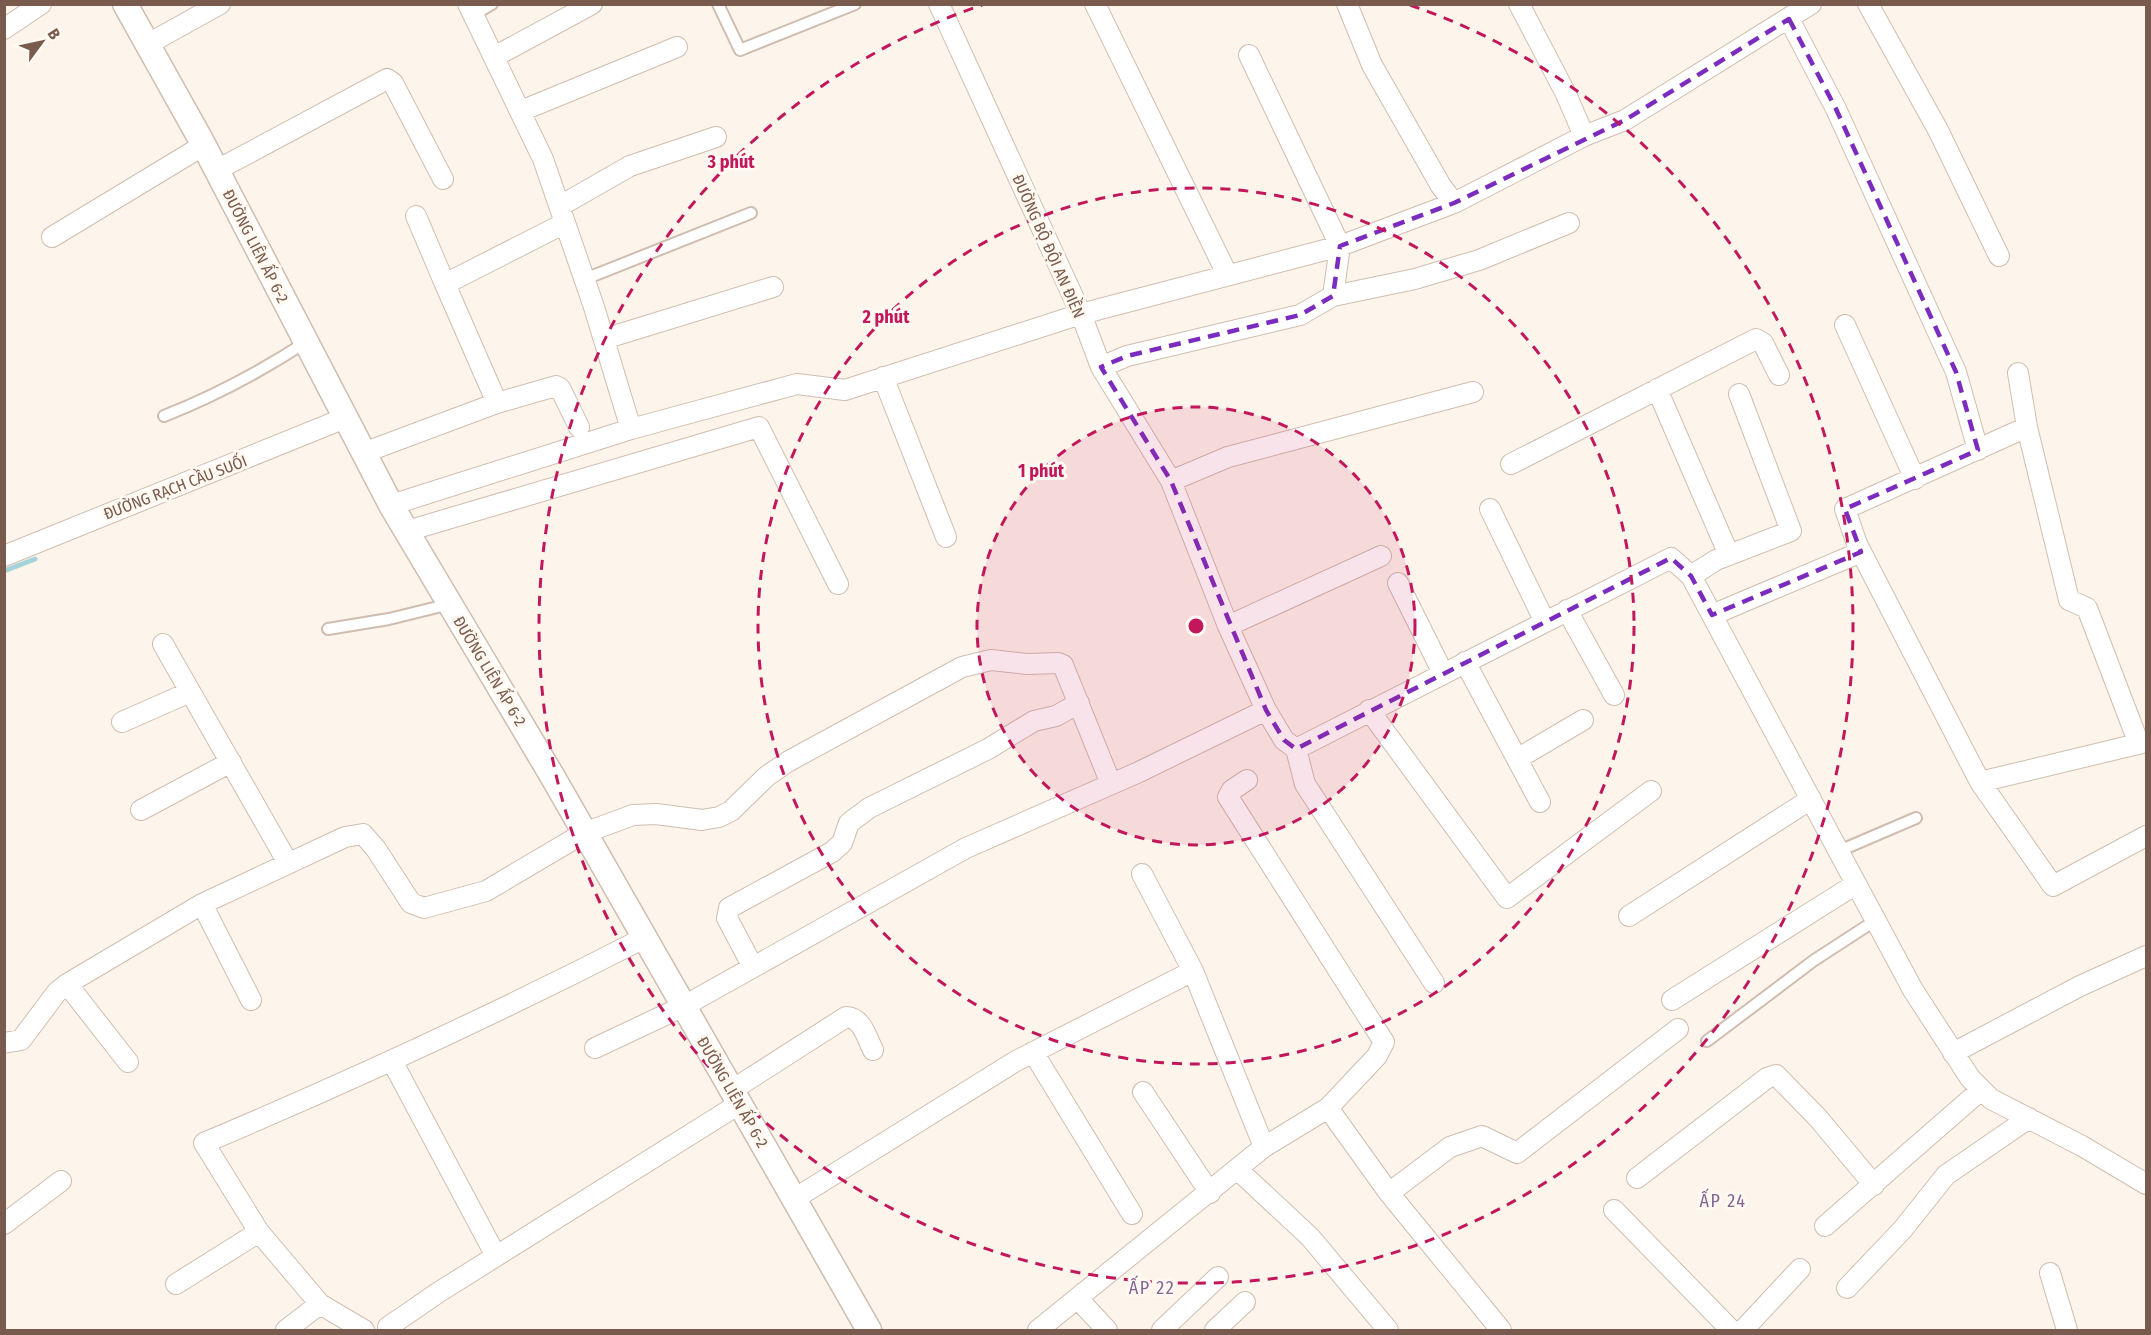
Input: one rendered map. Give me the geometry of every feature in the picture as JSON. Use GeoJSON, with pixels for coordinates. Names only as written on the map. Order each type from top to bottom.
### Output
{"type":"FeatureCollection","features":[{"type":"Feature","properties":{"kind":"street"},"geometry":{"type":"LineString","coordinates":[[4,29],[40,4]]}},
{"type":"Feature","properties":{"kind":"street","name":"ĐƯỜNG LIÊN ẤP 6-2"},"geometry":{"type":"LineString","coordinates":[[125,4],[204,145],[391,505],[684,1006],[794,1198],[864,1328]]}},
{"type":"Feature","properties":{"kind":"street"},"geometry":{"type":"LineString","coordinates":[[148,44],[220,4]]}},
{"type":"Feature","properties":{"kind":"street"},"geometry":{"type":"LineString","coordinates":[[494,57],[592,4]]}},
{"type":"Feature","properties":{"kind":"street"},"geometry":{"type":"LineString","coordinates":[[1095,4],[1227,274]]}},
{"type":"Feature","properties":{"kind":"street"},"geometry":{"type":"LineString","coordinates":[[1347,4],[1372,65],[1441,186],[1454,203]]}},
{"type":"Feature","properties":{"kind":"street"},"geometry":{"type":"LineString","coordinates":[[1519,4],[1566,94],[1584,136]]}},
{"type":"Feature","properties":{"kind":"street"},"geometry":{"type":"LineString","coordinates":[[391,505],[631,429],[797,384],[845,390],[1081,314],[1340,246],[1454,203],[1584,136],[1625,120],[1811,4]]}},
{"type":"Feature","properties":{"kind":"street"},"geometry":{"type":"LineString","coordinates":[[1868,4],[1938,130],[1999,256]]}},
{"type":"Feature","properties":{"kind":"street","name":"ĐƯỜNG BỘ ĐỘI AN ĐIỀN"},"geometry":{"type":"LineString","coordinates":[[944,6],[1081,314],[1101,368],[1171,481],[1228,626],[1266,711],[1284,740],[1296,749]]}},
{"type":"Feature","properties":{"kind":"street"},"geometry":{"type":"LineString","coordinates":[[471,10],[543,159],[585,279],[631,429]]}},
{"type":"Feature","properties":{"kind":"street"},"geometry":{"type":"LineString","coordinates":[[1790,19],[1836,109],[1956,372],[1978,450]]}},
{"type":"Feature","properties":{"kind":"street"},"geometry":{"type":"LineString","coordinates":[[520,111],[677,47]]}},
{"type":"Feature","properties":{"kind":"street"},"geometry":{"type":"LineString","coordinates":[[1250,55],[1340,246],[1333,296]]}},
{"type":"Feature","properties":{"kind":"street"},"geometry":{"type":"LineString","coordinates":[[217,170],[387,79],[393,83],[443,179]]}},
{"type":"Feature","properties":{"kind":"street"},"geometry":{"type":"LineString","coordinates":[[445,284],[562,214],[630,166],[716,137]]}},
{"type":"Feature","properties":{"kind":"street"},"geometry":{"type":"LineString","coordinates":[[52,237],[204,145]]}},
{"type":"Feature","properties":{"kind":"street"},"geometry":{"type":"LineString","coordinates":[[416,216],[497,403]]}},
{"type":"Feature","properties":{"kind":"street"},"geometry":{"type":"LineString","coordinates":[[1101,368],[1127,356],[1300,315],[1333,296],[1415,279],[1479,260],[1569,223]]}},
{"type":"Feature","properties":{"kind":"street"},"geometry":{"type":"LineString","coordinates":[[604,339],[773,287]]}},
{"type":"Feature","properties":{"kind":"street"},"geometry":{"type":"LineString","coordinates":[[1845,325],[1915,479]]}},
{"type":"Feature","properties":{"kind":"street"},"geometry":{"type":"LineString","coordinates":[[1511,464],[1756,339],[1763,343],[1779,375]]}},
{"type":"Feature","properties":{"kind":"street"},"geometry":{"type":"LineString","coordinates":[[1980,782],[2143,743],[2087,608],[2069,600],[2027,427],[2018,373]]}},
{"type":"Feature","properties":{"kind":"street"},"geometry":{"type":"LineString","coordinates":[[883,377],[946,537]]}},
{"type":"Feature","properties":{"kind":"street"},"geometry":{"type":"LineString","coordinates":[[363,453],[497,403],[557,386],[579,427]]}},
{"type":"Feature","properties":{"kind":"street"},"geometry":{"type":"LineString","coordinates":[[1657,389],[1729,555]]}},
{"type":"Feature","properties":{"kind":"street"},"geometry":{"type":"LineString","coordinates":[[1171,481],[1228,457],[1473,392]]}},
{"type":"Feature","properties":{"kind":"street"},"geometry":{"type":"LineString","coordinates":[[1691,576],[1716,560],[1791,531],[1739,394]]}},
{"type":"Feature","properties":{"kind":"street","name":"ĐƯỜNG RẠCH CẦU SUỐI"},"geometry":{"type":"LineString","coordinates":[[4,556],[345,418]]}},
{"type":"Feature","properties":{"kind":"street"},"geometry":{"type":"LineString","coordinates":[[407,531],[759,427],[838,584]]}},
{"type":"Feature","properties":{"kind":"street"},"geometry":{"type":"LineString","coordinates":[[2027,427],[1845,509],[1861,552],[1980,782],[2053,886],[2146,836]]}},
{"type":"Feature","properties":{"kind":"street"},"geometry":{"type":"LineString","coordinates":[[1490,509],[1545,622]]}},
{"type":"Feature","properties":{"kind":"street"},"geometry":{"type":"LineString","coordinates":[[1712,615],[1861,552]]}},
{"type":"Feature","properties":{"kind":"street"},"geometry":{"type":"LineString","coordinates":[[1228,626],[1381,556]]}},
{"type":"Feature","properties":{"kind":"street"},"geometry":{"type":"LineString","coordinates":[[1434,984],[1305,784],[1296,749],[1671,558],[1691,576],[1913,990],[1970,1078],[1991,1100],[2029,1118],[2146,1184]]}},
{"type":"Feature","properties":{"kind":"street"},"geometry":{"type":"LineString","coordinates":[[1398,583],[1443,673]]}},
{"type":"Feature","properties":{"kind":"street"},"geometry":{"type":"LineString","coordinates":[[1567,610],[1614,695]]}},
{"type":"Feature","properties":{"kind":"street"},"geometry":{"type":"LineString","coordinates":[[163,644],[288,863]]}},
{"type":"Feature","properties":{"kind":"street"},"geometry":{"type":"LineString","coordinates":[[4,1043],[21,1040],[57,992],[67,984],[202,904],[345,837],[363,834],[376,849],[411,903],[424,908],[486,891],[584,833],[642,813],[702,820],[719,817],[731,811],[767,776],[789,761],[962,667],[983,661],[1060,663],[1067,671],[1112,784]]}},
{"type":"Feature","properties":{"kind":"street"},"geometry":{"type":"LineString","coordinates":[[1465,662],[1540,802]]}},
{"type":"Feature","properties":{"kind":"street"},"geometry":{"type":"LineString","coordinates":[[122,722],[190,692]]}},
{"type":"Feature","properties":{"kind":"street"},"geometry":{"type":"LineString","coordinates":[[753,967],[727,918],[729,908],[832,852],[842,843],[849,823],[868,808],[988,749],[1034,721],[1056,716],[1079,703]]}},
{"type":"Feature","properties":{"kind":"street"},"geometry":{"type":"LineString","coordinates":[[1369,710],[1507,898],[1651,791]]}},
{"type":"Feature","properties":{"kind":"street"},"geometry":{"type":"LineString","coordinates":[[595,1048],[684,1006],[966,848],[1112,784],[1266,711]]}},
{"type":"Feature","properties":{"kind":"street"},"geometry":{"type":"LineString","coordinates":[[1517,759],[1583,720]]}},
{"type":"Feature","properties":{"kind":"street"},"geometry":{"type":"LineString","coordinates":[[141,810],[231,762]]}},
{"type":"Feature","properties":{"kind":"street"},"geometry":{"type":"LineString","coordinates":[[1038,1330],[1079,1300],[1264,1147],[1328,1108],[1377,1056],[1384,1042],[1228,797],[1232,790],[1246,780]]}},
{"type":"Feature","properties":{"kind":"street"},"geometry":{"type":"LineString","coordinates":[[1629,916],[1811,799]]}},
{"type":"Feature","properties":{"kind":"street"},"geometry":{"type":"LineString","coordinates":[[1142,874],[1193,971],[1264,1147]]}},
{"type":"Feature","properties":{"kind":"street"},"geometry":{"type":"LineString","coordinates":[[1672,1000],[1856,884]]}},
{"type":"Feature","properties":{"kind":"street"},"geometry":{"type":"LineString","coordinates":[[202,904],[251,1000]]}},
{"type":"Feature","properties":{"kind":"street"},"geometry":{"type":"LineString","coordinates":[[364,1330],[320,1304],[259,1232],[204,1143],[392,1061],[510,1006],[644,938]]}},
{"type":"Feature","properties":{"kind":"street"},"geometry":{"type":"LineString","coordinates":[[1953,1053],[2080,986],[2146,956]]}},
{"type":"Feature","properties":{"kind":"street"},"geometry":{"type":"LineString","coordinates":[[794,1198],[1033,1052],[1193,971]]}},
{"type":"Feature","properties":{"kind":"street"},"geometry":{"type":"LineString","coordinates":[[67,984],[128,1062]]}},
{"type":"Feature","properties":{"kind":"street"},"geometry":{"type":"LineString","coordinates":[[388,1330],[388,1327],[439,1292],[735,1097],[846,1017],[855,1018],[859,1022],[873,1050]]}},
{"type":"Feature","properties":{"kind":"street"},"geometry":{"type":"LineString","coordinates":[[1389,1193],[1450,1147],[1482,1136],[1517,1153],[1678,1029]]}},
{"type":"Feature","properties":{"kind":"street"},"geometry":{"type":"LineString","coordinates":[[1033,1052],[1132,1214]]}},
{"type":"Feature","properties":{"kind":"street"},"geometry":{"type":"LineString","coordinates":[[392,1061],[496,1256]]}},
{"type":"Feature","properties":{"kind":"street"},"geometry":{"type":"LineString","coordinates":[[1637,1178],[1767,1078],[1776,1075],[1811,1111],[1874,1185]]}},
{"type":"Feature","properties":{"kind":"street"},"geometry":{"type":"LineString","coordinates":[[1825,1226],[1981,1090]]}},
{"type":"Feature","properties":{"kind":"street"},"geometry":{"type":"LineString","coordinates":[[1143,1092],[1210,1193]]}},
{"type":"Feature","properties":{"kind":"street"},"geometry":{"type":"LineString","coordinates":[[1328,1108],[1389,1193],[1501,1330]]}},
{"type":"Feature","properties":{"kind":"street"},"geometry":{"type":"LineString","coordinates":[[1847,1288],[1903,1229],[1946,1175],[2029,1118]]}},
{"type":"Feature","properties":{"kind":"street"},"geometry":{"type":"LineString","coordinates":[[1238,1170],[1310,1237],[1388,1330]]}},
{"type":"Feature","properties":{"kind":"street"},"geometry":{"type":"LineString","coordinates":[[4,1224],[61,1181]]}},
{"type":"Feature","properties":{"kind":"street"},"geometry":{"type":"LineString","coordinates":[[1614,1210],[1731,1330]]}},
{"type":"Feature","properties":{"kind":"street"},"geometry":{"type":"LineString","coordinates":[[176,1284],[259,1232]]}},
{"type":"Feature","properties":{"kind":"street"},"geometry":{"type":"LineString","coordinates":[[1743,1330],[1800,1269]]}},
{"type":"Feature","properties":{"kind":"street"},"geometry":{"type":"LineString","coordinates":[[2050,1273],[2067,1330]]}},
{"type":"Feature","properties":{"kind":"street"},"geometry":{"type":"LineString","coordinates":[[1162,1330],[1218,1278]]}},
{"type":"Feature","properties":{"kind":"street"},"geometry":{"type":"LineString","coordinates":[[1079,1300],[1107,1330]]}},
{"type":"Feature","properties":{"kind":"street"},"geometry":{"type":"LineString","coordinates":[[1215,1330],[1245,1302]]}},
{"type":"Feature","properties":{"kind":"street"},"geometry":{"type":"LineString","coordinates":[[286,1330],[320,1304]]}},
{"type":"Feature","properties":{"kind":"lane"},"geometry":{"type":"LineString","coordinates":[[471,10],[492,4]]}},
{"type":"Feature","properties":{"kind":"lane"},"geometry":{"type":"LineString","coordinates":[[718,4],[740,50],[855,4]]}},
{"type":"Feature","properties":{"kind":"lane"},"geometry":{"type":"LineString","coordinates":[[585,279],[751,213]]}},
{"type":"Feature","properties":{"kind":"lane"},"geometry":{"type":"LineString","coordinates":[[164,416],[206,400],[255,376],[306,342]]}},
{"type":"Feature","properties":{"kind":"lane"},"geometry":{"type":"LineString","coordinates":[[328,629],[389,619],[450,604]]}},
{"type":"Feature","properties":{"kind":"lane"},"geometry":{"type":"LineString","coordinates":[[1839,851],[1916,818]]}},
{"type":"Feature","properties":{"kind":"lane"},"geometry":{"type":"LineString","coordinates":[[1707,1041],[1813,961],[1875,920]]}},
{"type":"Feature","properties":{"kind":"highlighted area"},"geometry":{"type":"Polygon","coordinates":[[[1789,19],[1836,109],[1956,372],[1978,450],[1845,509],[1861,552],[1712,615],[1691,576],[1671,558],[1296,749],[1284,740],[1266,710],[1171,481],[1101,367],[1127,356],[1300,315],[1333,296],[1340,246],[1454,203],[1625,120],[1789,19]]]}},
{"type":"Feature","properties":{"kind":"waterway"},"geometry":{"type":"LineString","coordinates":[[4,571],[35,559]]}},
{"type":"Feature","properties":{"kind":"district","name":"ẤP 24"},"geometry":{"type":"Point","coordinates":[1723,1201]}},
{"type":"Feature","properties":{"kind":"district","name":"ẤP 22"},"geometry":{"type":"Point","coordinates":[1152,1288]}}]}
